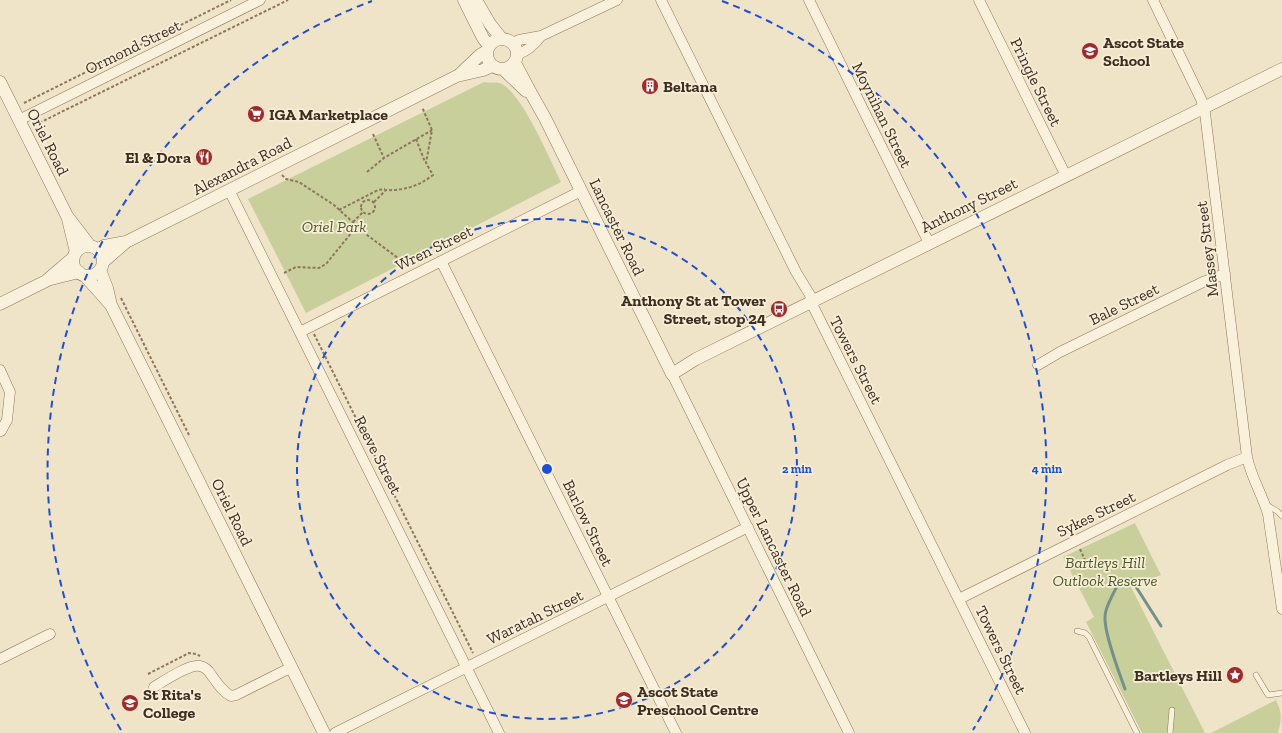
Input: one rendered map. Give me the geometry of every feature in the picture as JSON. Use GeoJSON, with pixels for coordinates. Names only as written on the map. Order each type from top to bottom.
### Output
{"type":"FeatureCollection","features":[{"type":"Feature","properties":{"kind":"street","name":"Ormond Street"},"geometry":{"type":"LineString","coordinates":[[19,120],[260,0]]}},
{"type":"Feature","properties":{"kind":"street"},"geometry":{"type":"LineString","coordinates":[[464,0],[488,49],[489,62],[498,67],[508,68],[519,40],[542,36],[617,0]]}},
{"type":"Feature","properties":{"kind":"street"},"geometry":{"type":"LineString","coordinates":[[476,0],[490,24],[501,38]]}},
{"type":"Feature","properties":{"kind":"street","name":"Towers Street"},"geometry":{"type":"LineString","coordinates":[[661,0],[793,265],[810,295],[815,310],[1025,733]]}},
{"type":"Feature","properties":{"kind":"street","name":"Moynihan Street"},"geometry":{"type":"LineString","coordinates":[[809,0],[929,243]]}},
{"type":"Feature","properties":{"kind":"street","name":"Pringle Street"},"geometry":{"type":"LineString","coordinates":[[979,0],[1066,176]]}},
{"type":"Feature","properties":{"kind":"street","name":"Massey Street"},"geometry":{"type":"LineString","coordinates":[[1153,0],[1204,107],[1246,457],[1270,523],[1282,609]]}},
{"type":"Feature","properties":{"kind":"street"},"geometry":{"type":"LineString","coordinates":[[488,49],[496,40],[501,38],[510,40],[515,53]]}},
{"type":"Feature","properties":{"kind":"street","name":"Alexandra Road"},"geometry":{"type":"LineString","coordinates":[[457,76],[488,49]]}},
{"type":"Feature","properties":{"kind":"street","name":"Lancaster Road"},"geometry":{"type":"LineString","coordinates":[[515,53],[532,96],[545,118],[672,374]]}},
{"type":"Feature","properties":{"kind":"street","name":"Alexandra Road"},"geometry":{"type":"LineString","coordinates":[[94,248],[126,242],[457,76],[498,67]]}},
{"type":"Feature","properties":{"kind":"street","name":"Lancaster Road"},"geometry":{"type":"LineString","coordinates":[[498,67],[532,96]]}},
{"type":"Feature","properties":{"kind":"street","name":"Anthony Street"},"geometry":{"type":"LineString","coordinates":[[672,374],[696,359],[1282,69]]}},
{"type":"Feature","properties":{"kind":"street","name":"Oriel Road"},"geometry":{"type":"LineString","coordinates":[[0,82],[67,216],[94,248]]}},
{"type":"Feature","properties":{"kind":"street","name":"Reeve Street"},"geometry":{"type":"LineString","coordinates":[[229,190],[499,733]]}},
{"type":"Feature","properties":{"kind":"street","name":"Wren Street"},"geometry":{"type":"LineString","coordinates":[[300,332],[581,191]]}},
{"type":"Feature","properties":{"kind":"street","name":"Oriel Road"},"geometry":{"type":"LineString","coordinates":[[67,216],[75,255]]}},
{"type":"Feature","properties":{"kind":"street","name":"Alexandra Road"},"geometry":{"type":"LineString","coordinates":[[102,266],[126,242]]}},
{"type":"Feature","properties":{"kind":"street"},"geometry":{"type":"LineString","coordinates":[[0,304],[46,281],[84,246],[94,248],[101,253],[102,266],[93,275],[82,274],[46,281]]}},
{"type":"Feature","properties":{"kind":"street"},"geometry":{"type":"LineString","coordinates":[[75,255],[74,265],[82,274]]}},
{"type":"Feature","properties":{"kind":"street","name":"Barlow Street"},"geometry":{"type":"LineString","coordinates":[[441,261],[676,733]]}},
{"type":"Feature","properties":{"kind":"street","name":"Oriel Road"},"geometry":{"type":"LineString","coordinates":[[102,266],[111,305],[324,733]]}},
{"type":"Feature","properties":{"kind":"street","name":"Oriel Road"},"geometry":{"type":"LineString","coordinates":[[82,274],[111,305]]}},
{"type":"Feature","properties":{"kind":"street","name":"Bale Street"},"geometry":{"type":"LineString","coordinates":[[1038,365],[1067,349],[1204,282],[1225,274]]}},
{"type":"Feature","properties":{"kind":"street"},"geometry":{"type":"LineString","coordinates":[[0,370],[10,392],[7,420],[1,431]]}},
{"type":"Feature","properties":{"kind":"street","name":"Upper Lancaster Road"},"geometry":{"type":"LineString","coordinates":[[672,374],[849,733]]}},
{"type":"Feature","properties":{"kind":"street","name":"Sykes Street"},"geometry":{"type":"LineString","coordinates":[[959,599],[1246,457]]}},
{"type":"Feature","properties":{"kind":"street","name":"Waratah Street"},"geometry":{"type":"LineString","coordinates":[[335,733],[748,527]]}},
{"type":"Feature","properties":{"kind":"street"},"geometry":{"type":"LineString","coordinates":[[0,659],[50,634]]}},
{"type":"Feature","properties":{"kind":"street"},"geometry":{"type":"LineString","coordinates":[[154,687],[188,668],[198,665],[203,666],[222,689],[231,696],[236,695],[292,667]]}},
{"type":"Feature","properties":{"kind":"lane"},"geometry":{"type":"LineString","coordinates":[[1264,503],[1282,516]]}},
{"type":"Feature","properties":{"kind":"lane"},"geometry":{"type":"LineString","coordinates":[[1077,631],[1085,633],[1089,637],[1137,733]]}},
{"type":"Feature","properties":{"kind":"lane"},"geometry":{"type":"LineString","coordinates":[[1256,675],[1268,695],[1282,693]]}},
{"type":"Feature","properties":{"kind":"lane"},"geometry":{"type":"LineString","coordinates":[[1170,733],[1172,710]]}},
{"type":"Feature","properties":{"kind":"path"},"geometry":{"type":"LineString","coordinates":[[24,103],[231,0]]}},
{"type":"Feature","properties":{"kind":"path"},"geometry":{"type":"LineString","coordinates":[[35,125],[288,0]]}},
{"type":"Feature","properties":{"kind":"path"},"geometry":{"type":"LineString","coordinates":[[422,107],[432,130],[426,163]]}},
{"type":"Feature","properties":{"kind":"path"},"geometry":{"type":"LineString","coordinates":[[367,172],[384,158],[432,130]]}},
{"type":"Feature","properties":{"kind":"path"},"geometry":{"type":"LineString","coordinates":[[373,134],[384,158]]}},
{"type":"Feature","properties":{"kind":"path"},"geometry":{"type":"LineString","coordinates":[[374,202],[386,190],[396,191],[415,186],[433,175],[426,163],[416,139]]}},
{"type":"Feature","properties":{"kind":"path"},"geometry":{"type":"LineString","coordinates":[[282,175],[286,179],[299,182],[339,210],[411,268]]}},
{"type":"Feature","properties":{"kind":"path"},"geometry":{"type":"LineString","coordinates":[[339,210],[378,190],[385,189]]}},
{"type":"Feature","properties":{"kind":"path"},"geometry":{"type":"LineString","coordinates":[[369,199],[374,202],[376,206],[374,211],[368,214],[363,212],[361,206],[363,201],[369,199]]}},
{"type":"Feature","properties":{"kind":"path"},"geometry":{"type":"LineString","coordinates":[[353,222],[363,212]]}},
{"type":"Feature","properties":{"kind":"path"},"geometry":{"type":"LineString","coordinates":[[284,273],[296,267],[319,268],[326,264],[357,226]]}},
{"type":"Feature","properties":{"kind":"path"},"geometry":{"type":"LineString","coordinates":[[315,335],[474,656]]}},
{"type":"Feature","properties":{"kind":"path"},"geometry":{"type":"LineString","coordinates":[[1080,549],[1085,560]]}},
{"type":"Feature","properties":{"kind":"green space","name":"Oriel Park"},"geometry":{"type":"Polygon","coordinates":[[[484,82],[500,83],[517,99],[543,143],[561,182],[306,313],[248,199],[484,82]]]}},
{"type":"Feature","properties":{"kind":"green space","name":"Bartleys Hill Outlook Reserve"},"geometry":{"type":"Polygon","coordinates":[[[1135,523],[1161,575],[1131,587],[1205,733],[1142,733],[1086,622],[1094,617],[1063,557],[1135,523]]]}},
{"type":"Feature","properties":{"kind":"green space"},"geometry":{"type":"Polygon","coordinates":[[[1276,700],[1281,716],[1278,733],[1211,733],[1276,700]]]}},
{"type":"Feature","properties":{"kind":"waterway"},"geometry":{"type":"LineString","coordinates":[[1125,689],[1112,653],[1105,624],[1106,609],[1120,582],[1131,579],[1161,626]]}},
{"type":"Feature","properties":{"kind":"place","name":"Ascot State School"},"geometry":{"type":"Point","coordinates":[1090,51]}},
{"type":"Feature","properties":{"kind":"place","name":"Beltana"},"geometry":{"type":"Point","coordinates":[650,86]}},
{"type":"Feature","properties":{"kind":"place","name":"IGA Marketplace"},"geometry":{"type":"Point","coordinates":[256,114]}},
{"type":"Feature","properties":{"kind":"place","name":"El & Dora"},"geometry":{"type":"Point","coordinates":[204,157]}},
{"type":"Feature","properties":{"kind":"place","name":"Anthony St at Tower Street, stop 24"},"geometry":{"type":"Point","coordinates":[779,309]}},
{"type":"Feature","properties":{"kind":"place","name":"Bartleys Hill"},"geometry":{"type":"Point","coordinates":[1235,675]}},
{"type":"Feature","properties":{"kind":"place","name":"Ascot State Preschool Centre"},"geometry":{"type":"Point","coordinates":[624,700]}},
{"type":"Feature","properties":{"kind":"place","name":"St Rita's College"},"geometry":{"type":"Point","coordinates":[130,703]}}]}
